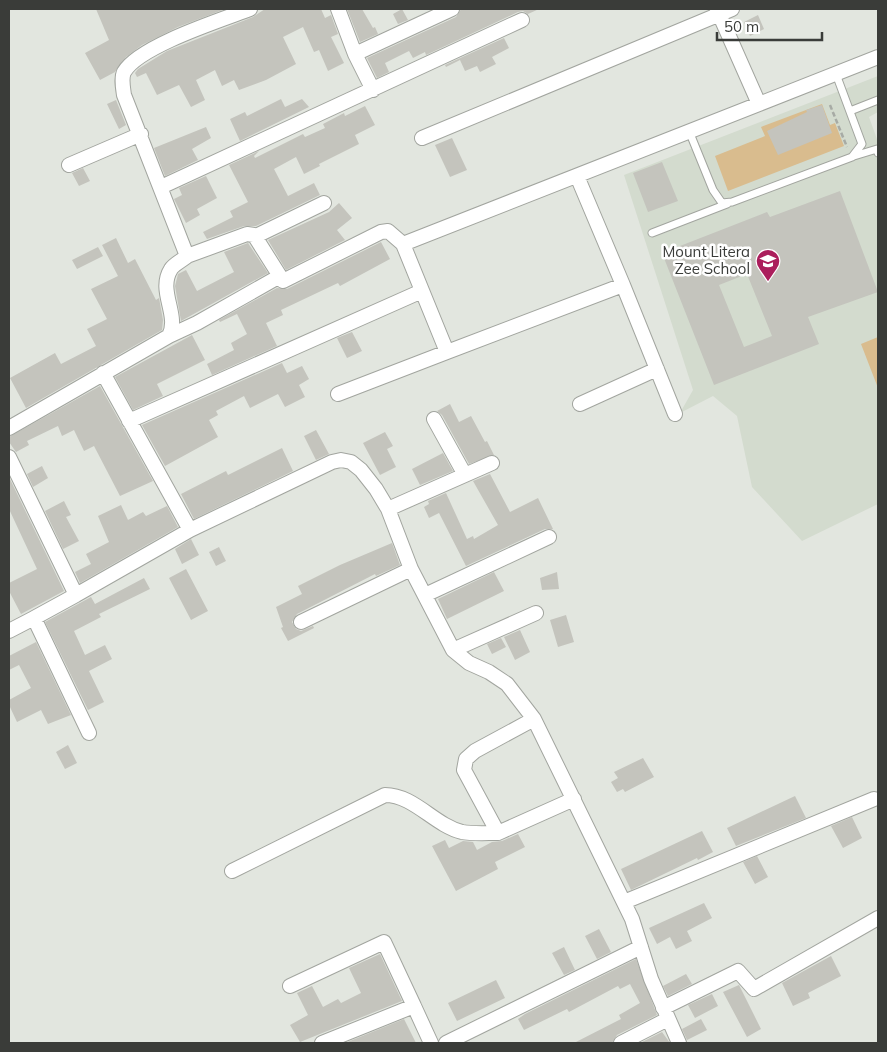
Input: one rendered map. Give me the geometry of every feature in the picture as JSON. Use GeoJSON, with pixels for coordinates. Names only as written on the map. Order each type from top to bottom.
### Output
{"type":"FeatureCollection","features":[{"type":"Feature","properties":{"kind":"street"},"geometry":{"type":"LineString","coordinates":[[187,256],[141,134],[124,95],[123,74],[130,64],[158,46],[250,9]]}},
{"type":"Feature","properties":{"kind":"street"},"geometry":{"type":"LineString","coordinates":[[338,9],[355,54],[373,90]]}},
{"type":"Feature","properties":{"kind":"street"},"geometry":{"type":"LineString","coordinates":[[355,54],[452,9]]}},
{"type":"Feature","properties":{"kind":"street"},"geometry":{"type":"LineString","coordinates":[[422,138],[723,10],[759,104]]}},
{"type":"Feature","properties":{"kind":"street"},"geometry":{"type":"LineString","coordinates":[[161,187],[522,20]]}},
{"type":"Feature","properties":{"kind":"street"},"geometry":{"type":"LineString","coordinates":[[403,244],[878,57]]}},
{"type":"Feature","properties":{"kind":"street"},"geometry":{"type":"LineString","coordinates":[[69,165],[141,134]]}},
{"type":"Feature","properties":{"kind":"street"},"geometry":{"type":"LineString","coordinates":[[577,176],[675,414]]}},
{"type":"Feature","properties":{"kind":"street"},"geometry":{"type":"LineString","coordinates":[[169,336],[172,329],[165,289],[172,268],[187,256],[247,234],[256,236],[324,203]]}},
{"type":"Feature","properties":{"kind":"street"},"geometry":{"type":"LineString","coordinates":[[256,236],[283,281],[381,232],[388,231],[403,244],[447,352]]}},
{"type":"Feature","properties":{"kind":"street"},"geometry":{"type":"LineString","coordinates":[[9,428],[169,336],[197,323],[280,276]]}},
{"type":"Feature","properties":{"kind":"street"},"geometry":{"type":"LineString","coordinates":[[338,394],[623,285]]}},
{"type":"Feature","properties":{"kind":"street"},"geometry":{"type":"LineString","coordinates":[[129,421],[422,291]]}},
{"type":"Feature","properties":{"kind":"street"},"geometry":{"type":"LineString","coordinates":[[580,404],[657,369]]}},
{"type":"Feature","properties":{"kind":"street"},"geometry":{"type":"LineString","coordinates":[[103,374],[190,530]]}},
{"type":"Feature","properties":{"kind":"street"},"geometry":{"type":"LineString","coordinates":[[434,419],[466,475]]}},
{"type":"Feature","properties":{"kind":"street"},"geometry":{"type":"LineString","coordinates":[[9,457],[76,596]]}},
{"type":"Feature","properties":{"kind":"street"},"geometry":{"type":"LineString","coordinates":[[9,631],[76,596],[190,530],[341,460],[351,462],[361,470],[388,509],[411,569],[453,650],[469,663],[489,672],[506,684],[534,719],[624,902],[651,980],[679,1043]]}},
{"type":"Feature","properties":{"kind":"street"},"geometry":{"type":"LineString","coordinates":[[388,509],[492,463]]}},
{"type":"Feature","properties":{"kind":"street"},"geometry":{"type":"LineString","coordinates":[[425,595],[549,536]]}},
{"type":"Feature","properties":{"kind":"street"},"geometry":{"type":"LineString","coordinates":[[301,622],[411,569]]}},
{"type":"Feature","properties":{"kind":"street"},"geometry":{"type":"LineString","coordinates":[[453,650],[536,613]]}},
{"type":"Feature","properties":{"kind":"street"},"geometry":{"type":"LineString","coordinates":[[34,618],[89,732]]}},
{"type":"Feature","properties":{"kind":"street"},"geometry":{"type":"LineString","coordinates":[[498,833],[464,770],[466,759],[475,751],[534,719]]}},
{"type":"Feature","properties":{"kind":"street"},"geometry":{"type":"LineString","coordinates":[[232,871],[385,795],[397,795],[462,832],[498,833],[574,799]]}},
{"type":"Feature","properties":{"kind":"street"},"geometry":{"type":"LineString","coordinates":[[624,902],[874,798]]}},
{"type":"Feature","properties":{"kind":"street"},"geometry":{"type":"LineString","coordinates":[[621,1043],[665,1013],[738,971],[754,989],[878,918]]}},
{"type":"Feature","properties":{"kind":"street"},"geometry":{"type":"LineString","coordinates":[[290,986],[384,942],[431,1043]]}},
{"type":"Feature","properties":{"kind":"street"},"geometry":{"type":"LineString","coordinates":[[446,1043],[641,947]]}},
{"type":"Feature","properties":{"kind":"street"},"geometry":{"type":"LineString","coordinates":[[322,1043],[414,1006]]}},
{"type":"Feature","properties":{"kind":"lane"},"geometry":{"type":"LineString","coordinates":[[836,74],[862,144],[852,157]]}},
{"type":"Feature","properties":{"kind":"lane"},"geometry":{"type":"LineString","coordinates":[[850,111],[878,100]]}},
{"type":"Feature","properties":{"kind":"lane"},"geometry":{"type":"LineString","coordinates":[[689,131],[717,198],[722,203],[732,202]]}},
{"type":"Feature","properties":{"kind":"lane"},"geometry":{"type":"LineString","coordinates":[[652,233],[852,157],[877,149],[878,153]]}},
{"type":"Feature","properties":{"kind":"path"},"geometry":{"type":"LineString","coordinates":[[830,105],[847,145],[844,150]]}},
{"type":"Feature","properties":{"kind":"shaded area","name":"Mount Litera Zee School"},"geometry":{"type":"Polygon","coordinates":[[[878,76],[878,112],[869,117],[878,142],[878,504],[802,541],[752,487],[737,416],[713,396],[680,413],[693,390],[624,175],[878,76]]]}},
{"type":"Feature","properties":{"kind":"shaded area"},"geometry":{"type":"Polygon","coordinates":[[[822,104],[830,125],[835,123],[844,146],[728,191],[715,156],[765,136],[761,127],[822,104]]]}},
{"type":"Feature","properties":{"kind":"shaded area"},"geometry":{"type":"Polygon","coordinates":[[[878,337],[878,388],[861,344],[878,337]]]}},
{"type":"Feature","properties":{"kind":"building"},"geometry":{"type":"Polygon","coordinates":[[[96,9],[225,9],[178,27],[142,45],[126,57],[115,72],[100,80],[85,53],[109,40],[96,9]]]}},
{"type":"Feature","properties":{"kind":"building"},"geometry":{"type":"Polygon","coordinates":[[[265,9],[321,9],[325,18],[331,15],[338,34],[331,37],[344,63],[328,71],[319,50],[314,52],[303,27],[283,37],[296,64],[266,80],[239,90],[234,80],[222,86],[215,70],[196,80],[205,100],[191,107],[179,85],[157,95],[146,73],[137,77],[135,73],[138,69],[167,51],[253,17],[265,9]]]}},
{"type":"Feature","properties":{"kind":"building"},"geometry":{"type":"Polygon","coordinates":[[[347,9],[362,9],[378,34],[360,42],[347,9]]]}},
{"type":"Feature","properties":{"kind":"building"},"geometry":{"type":"Polygon","coordinates":[[[402,9],[408,20],[398,24],[393,14],[402,9]]]}},
{"type":"Feature","properties":{"kind":"building"},"geometry":{"type":"Polygon","coordinates":[[[461,9],[539,9],[528,14],[523,11],[518,12],[426,55],[425,52],[413,58],[409,51],[385,63],[389,72],[377,78],[367,58],[456,17],[461,9]]]}},
{"type":"Feature","properties":{"kind":"building"},"geometry":{"type":"Polygon","coordinates":[[[758,15],[764,29],[750,36],[744,22],[758,15]]]}},
{"type":"Feature","properties":{"kind":"building"},"geometry":{"type":"Polygon","coordinates":[[[504,38],[509,48],[492,57],[496,64],[480,72],[477,66],[465,71],[460,60],[446,67],[445,65],[504,38]]]}},
{"type":"Feature","properties":{"kind":"building"},"geometry":{"type":"Polygon","coordinates":[[[281,99],[285,107],[302,99],[309,107],[240,141],[230,119],[245,112],[247,116],[281,99]]]}},
{"type":"Feature","properties":{"kind":"building"},"geometry":{"type":"Polygon","coordinates":[[[116,100],[126,125],[119,129],[107,104],[116,100]]]}},
{"type":"Feature","properties":{"kind":"building"},"geometry":{"type":"Polygon","coordinates":[[[822,105],[832,133],[778,155],[767,131],[807,112],[806,110],[822,105]]]}},
{"type":"Feature","properties":{"kind":"building"},"geometry":{"type":"Polygon","coordinates":[[[365,106],[375,125],[355,135],[359,144],[319,164],[320,166],[304,174],[296,157],[274,169],[288,196],[314,183],[320,195],[256,226],[244,226],[207,239],[203,232],[233,217],[230,211],[248,202],[229,165],[259,151],[254,156],[255,158],[303,134],[305,137],[325,128],[323,124],[344,113],[345,116],[365,106]]]}},
{"type":"Feature","properties":{"kind":"building"},"geometry":{"type":"Polygon","coordinates":[[[206,127],[211,138],[192,149],[198,160],[165,176],[154,148],[206,127]]]}},
{"type":"Feature","properties":{"kind":"building"},"geometry":{"type":"Polygon","coordinates":[[[452,138],[467,170],[450,177],[435,145],[452,138]]]}},
{"type":"Feature","properties":{"kind":"building"},"geometry":{"type":"Polygon","coordinates":[[[662,162],[678,201],[648,212],[633,173],[662,162]]]}},
{"type":"Feature","properties":{"kind":"building"},"geometry":{"type":"Polygon","coordinates":[[[83,168],[90,181],[79,186],[72,173],[83,168]]]}},
{"type":"Feature","properties":{"kind":"building"},"geometry":{"type":"Polygon","coordinates":[[[206,176],[217,198],[197,209],[200,215],[186,223],[174,199],[182,195],[179,188],[206,176]]]}},
{"type":"Feature","properties":{"kind":"building"},"geometry":{"type":"Polygon","coordinates":[[[840,191],[878,292],[808,317],[819,344],[714,385],[662,253],[767,212],[770,217],[840,191]],[[747,274],[719,285],[744,347],[772,336],[747,274]]]}},
{"type":"Feature","properties":{"kind":"building"},"geometry":{"type":"Polygon","coordinates":[[[339,203],[352,218],[337,230],[345,240],[286,270],[268,240],[329,212],[339,203]]]}},
{"type":"Feature","properties":{"kind":"building"},"geometry":{"type":"Polygon","coordinates":[[[116,238],[128,263],[135,259],[156,300],[159,298],[163,320],[162,330],[26,408],[10,378],[55,353],[61,364],[96,346],[87,329],[107,319],[91,289],[118,276],[102,245],[116,238]]]}},
{"type":"Feature","properties":{"kind":"building"},"geometry":{"type":"Polygon","coordinates":[[[381,242],[390,259],[340,286],[338,283],[281,310],[283,315],[266,323],[277,346],[212,375],[207,364],[234,350],[231,343],[247,334],[237,314],[220,322],[219,320],[277,288],[287,289],[381,242]]]}},
{"type":"Feature","properties":{"kind":"building"},"geometry":{"type":"Polygon","coordinates":[[[248,243],[268,273],[181,321],[175,286],[178,274],[186,270],[197,291],[234,272],[224,252],[248,243]]]}},
{"type":"Feature","properties":{"kind":"building"},"geometry":{"type":"Polygon","coordinates":[[[98,247],[103,256],[77,269],[72,260],[98,247]]]}},
{"type":"Feature","properties":{"kind":"building"},"geometry":{"type":"Polygon","coordinates":[[[352,332],[362,351],[347,358],[337,338],[352,332]]]}},
{"type":"Feature","properties":{"kind":"building"},"geometry":{"type":"Polygon","coordinates":[[[192,335],[205,360],[157,384],[163,396],[133,410],[115,377],[192,335]]]}},
{"type":"Feature","properties":{"kind":"building"},"geometry":{"type":"Polygon","coordinates":[[[282,363],[287,373],[302,366],[309,379],[299,385],[305,397],[285,407],[278,394],[250,408],[244,396],[216,411],[218,415],[209,420],[218,437],[165,466],[142,425],[282,363]]]}},
{"type":"Feature","properties":{"kind":"building"},"geometry":{"type":"Polygon","coordinates":[[[100,386],[153,481],[120,496],[94,446],[84,451],[74,430],[62,436],[58,426],[27,441],[29,445],[16,452],[9,442],[9,437],[100,386]]]}},
{"type":"Feature","properties":{"kind":"building"},"geometry":{"type":"Polygon","coordinates":[[[450,404],[459,422],[471,416],[494,455],[469,464],[442,415],[437,411],[450,404]]]}},
{"type":"Feature","properties":{"kind":"building"},"geometry":{"type":"Polygon","coordinates":[[[316,430],[329,454],[316,460],[304,436],[316,430]]]}},
{"type":"Feature","properties":{"kind":"building"},"geometry":{"type":"Polygon","coordinates":[[[385,432],[393,446],[387,449],[396,467],[380,475],[363,443],[385,432]]]}},
{"type":"Feature","properties":{"kind":"building"},"geometry":{"type":"Polygon","coordinates":[[[282,448],[293,471],[194,519],[181,494],[226,471],[228,475],[282,448]]]}},
{"type":"Feature","properties":{"kind":"building"},"geometry":{"type":"Polygon","coordinates":[[[443,453],[453,471],[420,485],[412,469],[443,453]]]}},
{"type":"Feature","properties":{"kind":"building"},"geometry":{"type":"Polygon","coordinates":[[[42,466],[48,478],[33,487],[27,474],[42,466]]]}},
{"type":"Feature","properties":{"kind":"building"},"geometry":{"type":"Polygon","coordinates":[[[490,474],[510,512],[538,498],[553,529],[545,529],[466,566],[439,513],[429,518],[424,507],[429,504],[428,501],[446,493],[467,539],[473,536],[474,539],[498,525],[473,481],[490,474]]]}},
{"type":"Feature","properties":{"kind":"building"},"geometry":{"type":"Polygon","coordinates":[[[9,477],[64,591],[21,614],[9,591],[9,583],[37,569],[9,509],[9,477]]]}},
{"type":"Feature","properties":{"kind":"building"},"geometry":{"type":"Polygon","coordinates":[[[64,501],[71,515],[66,517],[79,541],[63,549],[45,511],[64,501]]]}},
{"type":"Feature","properties":{"kind":"building"},"geometry":{"type":"Polygon","coordinates":[[[121,505],[128,520],[143,512],[146,516],[167,506],[178,527],[80,583],[75,572],[91,564],[86,554],[109,542],[98,516],[121,505]]]}},
{"type":"Feature","properties":{"kind":"building"},"geometry":{"type":"Polygon","coordinates":[[[191,539],[199,555],[182,564],[175,549],[191,539]]]}},
{"type":"Feature","properties":{"kind":"building"},"geometry":{"type":"Polygon","coordinates":[[[392,543],[400,565],[376,576],[375,574],[297,614],[292,622],[296,629],[301,631],[313,626],[314,628],[288,641],[281,628],[283,627],[276,607],[302,594],[298,586],[340,565],[392,543]]]}},
{"type":"Feature","properties":{"kind":"building"},"geometry":{"type":"Polygon","coordinates":[[[219,547],[226,561],[216,566],[209,552],[219,547]]]}},
{"type":"Feature","properties":{"kind":"building"},"geometry":{"type":"Polygon","coordinates":[[[186,569],[208,611],[191,620],[169,578],[186,569]]]}},
{"type":"Feature","properties":{"kind":"building"},"geometry":{"type":"Polygon","coordinates":[[[494,572],[504,591],[447,619],[438,599],[494,572]]]}},
{"type":"Feature","properties":{"kind":"building"},"geometry":{"type":"Polygon","coordinates":[[[557,572],[559,589],[542,590],[540,578],[557,572]]]}},
{"type":"Feature","properties":{"kind":"building"},"geometry":{"type":"Polygon","coordinates":[[[144,578],[150,589],[99,614],[101,617],[74,631],[85,655],[105,645],[112,659],[89,671],[104,702],[88,710],[45,622],[91,597],[95,604],[144,578]]]}},
{"type":"Feature","properties":{"kind":"building"},"geometry":{"type":"Polygon","coordinates":[[[566,615],[574,642],[558,647],[550,620],[566,615]]]}},
{"type":"Feature","properties":{"kind":"building"},"geometry":{"type":"Polygon","coordinates":[[[520,630],[530,652],[515,660],[504,637],[520,630]]]}},
{"type":"Feature","properties":{"kind":"building"},"geometry":{"type":"Polygon","coordinates":[[[501,638],[506,647],[492,654],[487,644],[501,638]]]}},
{"type":"Feature","properties":{"kind":"building"},"geometry":{"type":"Polygon","coordinates":[[[36,642],[71,715],[48,724],[41,710],[17,722],[9,705],[9,700],[31,688],[19,665],[9,670],[9,656],[36,642]]]}},
{"type":"Feature","properties":{"kind":"building"},"geometry":{"type":"Polygon","coordinates":[[[68,745],[77,763],[65,769],[56,752],[68,745]]]}},
{"type":"Feature","properties":{"kind":"building"},"geometry":{"type":"Polygon","coordinates":[[[643,758],[654,777],[625,792],[623,789],[617,792],[611,782],[618,778],[614,772],[643,758]]]}},
{"type":"Feature","properties":{"kind":"building"},"geometry":{"type":"Polygon","coordinates":[[[795,796],[806,818],[736,846],[727,828],[795,796]]]}},
{"type":"Feature","properties":{"kind":"building"},"geometry":{"type":"Polygon","coordinates":[[[852,817],[862,838],[843,848],[831,826],[852,817]]]}},
{"type":"Feature","properties":{"kind":"building"},"geometry":{"type":"Polygon","coordinates":[[[702,831],[713,852],[631,890],[621,869],[702,831]]]}},
{"type":"Feature","properties":{"kind":"building"},"geometry":{"type":"Polygon","coordinates":[[[518,834],[525,847],[495,862],[498,869],[456,891],[432,846],[445,840],[449,848],[463,841],[473,842],[477,850],[492,842],[502,841],[518,834]]]}},
{"type":"Feature","properties":{"kind":"building"},"geometry":{"type":"Polygon","coordinates":[[[757,856],[768,877],[755,884],[743,862],[757,856]]]}},
{"type":"Feature","properties":{"kind":"building"},"geometry":{"type":"Polygon","coordinates":[[[704,903],[712,918],[687,931],[692,941],[676,949],[670,937],[657,944],[649,928],[704,903]]]}},
{"type":"Feature","properties":{"kind":"building"},"geometry":{"type":"Polygon","coordinates":[[[599,929],[611,952],[597,959],[585,936],[599,929]]]}},
{"type":"Feature","properties":{"kind":"building"},"geometry":{"type":"Polygon","coordinates":[[[564,947],[575,970],[564,975],[552,953],[564,947]]]}},
{"type":"Feature","properties":{"kind":"building"},"geometry":{"type":"Polygon","coordinates":[[[380,954],[402,1001],[300,1042],[290,1025],[308,1015],[297,993],[312,986],[323,1007],[338,999],[341,1003],[361,993],[349,968],[380,954]]]}},
{"type":"Feature","properties":{"kind":"building"},"geometry":{"type":"Polygon","coordinates":[[[831,956],[841,976],[808,993],[810,998],[793,1006],[782,983],[831,956]]]}},
{"type":"Feature","properties":{"kind":"building"},"geometry":{"type":"Polygon","coordinates":[[[636,959],[657,1015],[617,1035],[612,1043],[574,1043],[621,1019],[619,1015],[640,1003],[630,984],[620,989],[618,986],[569,1012],[567,1009],[524,1030],[518,1019],[525,1014],[636,959]]]}},
{"type":"Feature","properties":{"kind":"building"},"geometry":{"type":"Polygon","coordinates":[[[686,974],[692,984],[668,996],[663,986],[686,974]]]}},
{"type":"Feature","properties":{"kind":"building"},"geometry":{"type":"Polygon","coordinates":[[[496,980],[505,998],[457,1021],[448,1003],[496,980]]]}},
{"type":"Feature","properties":{"kind":"building"},"geometry":{"type":"Polygon","coordinates":[[[739,985],[761,1029],[747,1037],[723,992],[739,985]]]}},
{"type":"Feature","properties":{"kind":"building"},"geometry":{"type":"Polygon","coordinates":[[[712,994],[718,1006],[695,1018],[688,1005],[712,994]]]}},
{"type":"Feature","properties":{"kind":"building"},"geometry":{"type":"Polygon","coordinates":[[[404,1019],[416,1043],[345,1043],[404,1019]]]}},
{"type":"Feature","properties":{"kind":"building"},"geometry":{"type":"Polygon","coordinates":[[[701,1019],[707,1030],[687,1040],[682,1029],[701,1019]]]}},
{"type":"Feature","properties":{"kind":"building"},"geometry":{"type":"Polygon","coordinates":[[[662,1032],[670,1043],[640,1043],[662,1032]]]}},
{"type":"Feature","properties":{"kind":"place","name":"Mount Litera Zee School"},"geometry":{"type":"Point","coordinates":[768,282]}}]}
